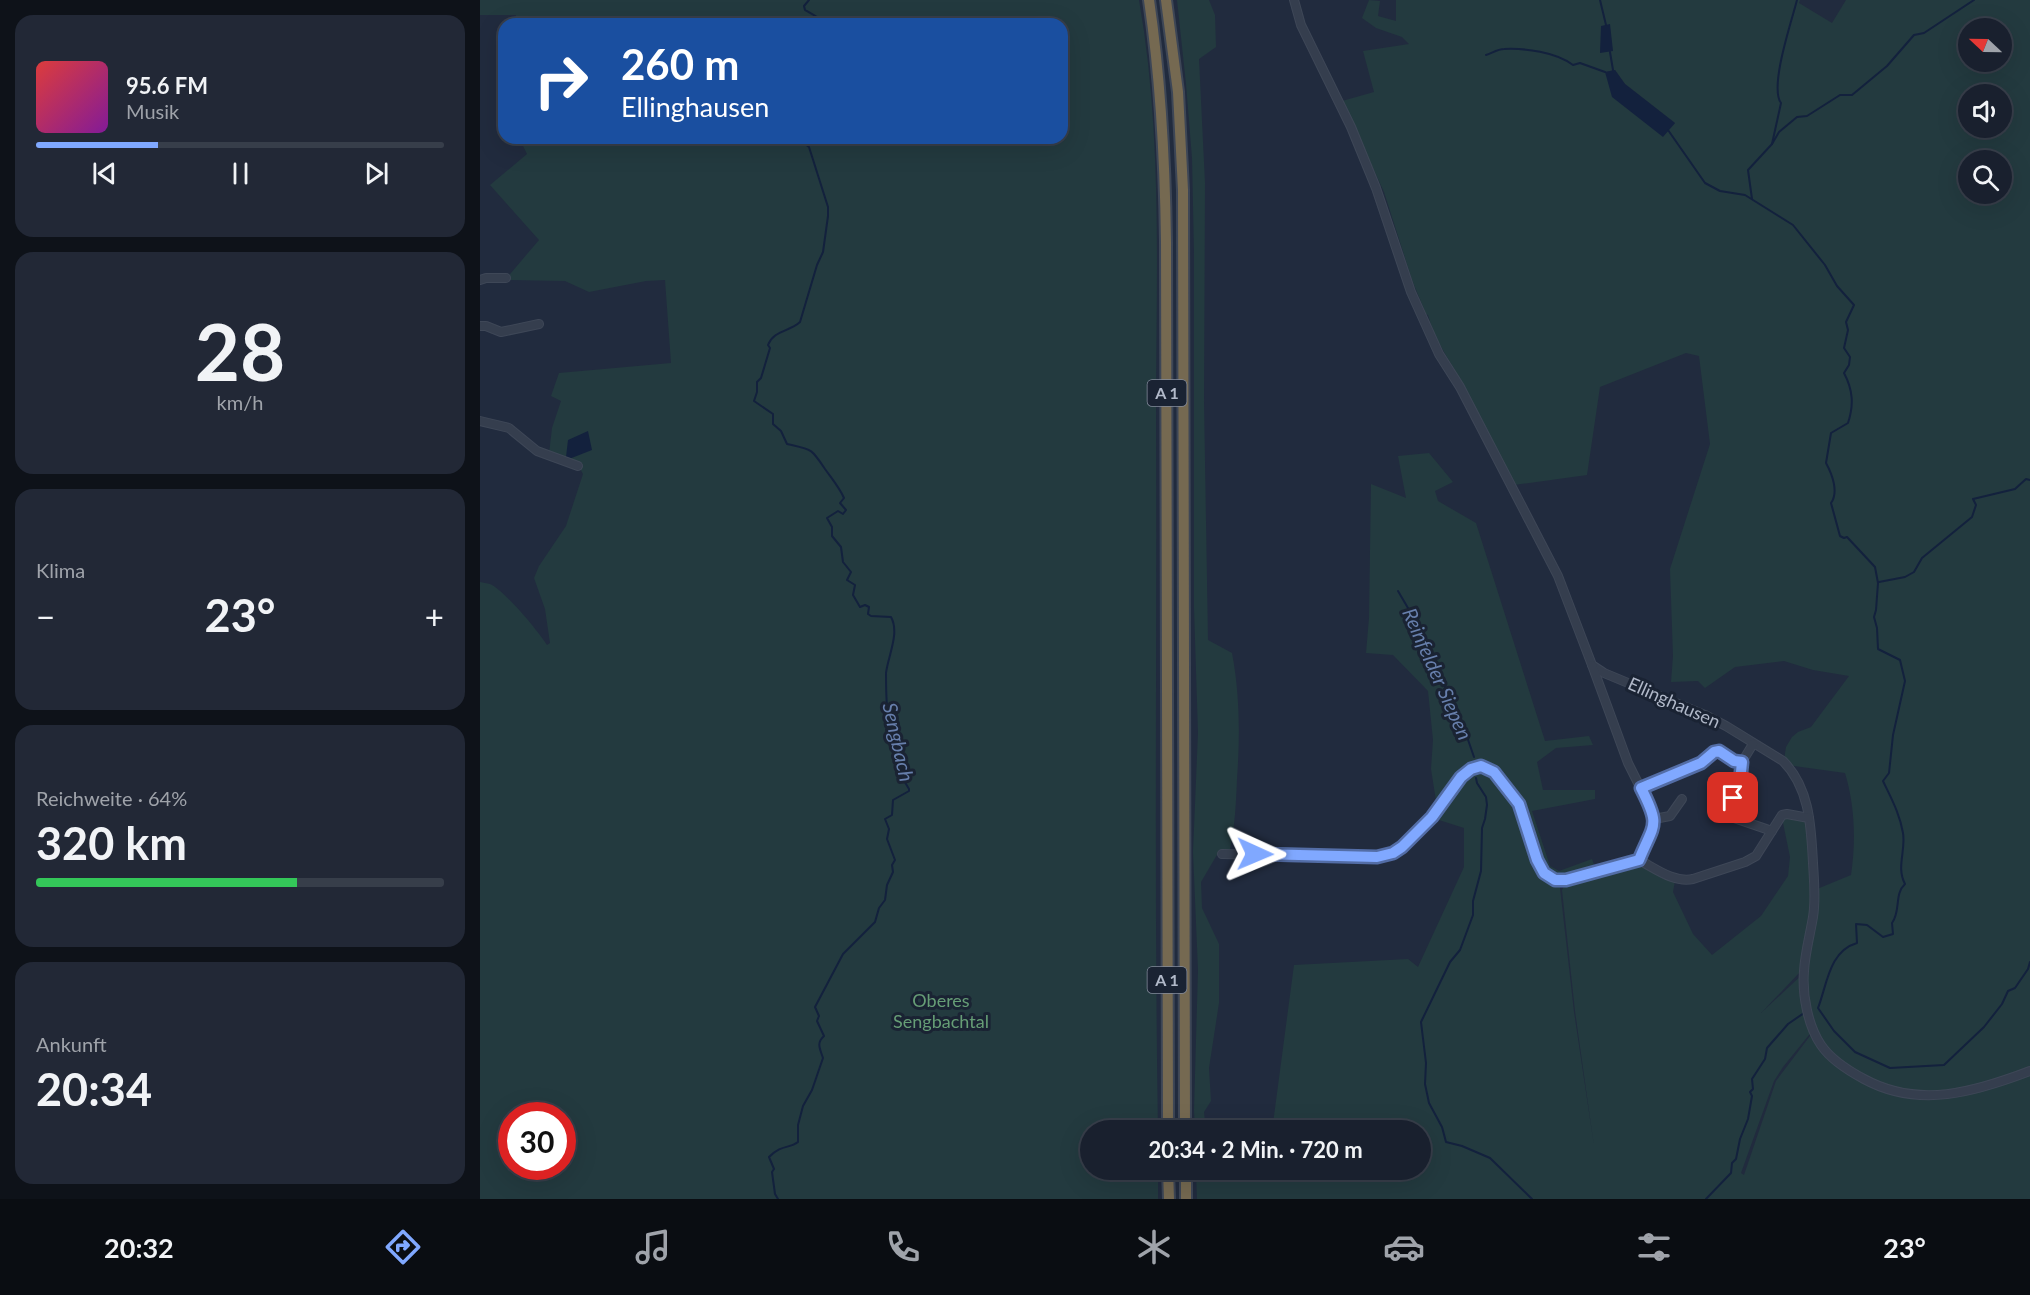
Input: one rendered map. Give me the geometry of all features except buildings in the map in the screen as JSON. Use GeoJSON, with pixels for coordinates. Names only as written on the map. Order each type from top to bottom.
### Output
{"type":"FeatureCollection","features":[{"type":"Feature","properties":{"kind":"highway","name":"A 1"},"geometry":{"type":"LineString","coordinates":[[1149,0],[1161,96],[1167,277],[1168,1120]]}},
{"type":"Feature","properties":{"kind":"highway","name":"A 1"},"geometry":{"type":"LineString","coordinates":[[1167,0],[1178,92],[1183,190],[1185,1120]]}},
{"type":"Feature","properties":{"kind":"highway"},"geometry":{"type":"LineString","coordinates":[[1168,1180],[1169,1199]]}},
{"type":"Feature","properties":{"kind":"highway"},"geometry":{"type":"LineString","coordinates":[[1186,1180],[1186,1199]]}},
{"type":"Feature","properties":{"kind":"street","name":"Ellinghausen"},"geometry":{"type":"LineString","coordinates":[[1294,0],[1301,25],[1351,127],[1376,188],[1411,292],[1569,601],[1622,749],[1654,819]]}},
{"type":"Feature","properties":{"kind":"street"},"geometry":{"type":"LineString","coordinates":[[480,280],[506,278]]}},
{"type":"Feature","properties":{"kind":"street"},"geometry":{"type":"LineString","coordinates":[[480,326],[501,332],[539,324]]}},
{"type":"Feature","properties":{"kind":"street"},"geometry":{"type":"LineString","coordinates":[[480,421],[508,428],[537,451],[578,466]]}},
{"type":"Feature","properties":{"kind":"street","name":"Ellinghausen"},"geometry":{"type":"LineString","coordinates":[[1592,665],[1604,673],[1705,715],[1783,761],[1801,787],[1809,818]]}},
{"type":"Feature","properties":{"kind":"street"},"geometry":{"type":"LineString","coordinates":[[1733,798],[1740,782],[1742,762],[1753,744]]}},
{"type":"Feature","properties":{"kind":"street","name":"Ellinghausen"},"geometry":{"type":"LineString","coordinates":[[1641,788],[1701,763],[1714,752],[1719,751],[1734,761],[1742,762]]}},
{"type":"Feature","properties":{"kind":"street"},"geometry":{"type":"LineString","coordinates":[[1222,854],[1386,856],[1402,847],[1425,825],[1442,806],[1456,783],[1466,772],[1476,767],[1489,769],[1519,804],[1537,860],[1544,873],[1555,880],[1566,880],[1639,860],[1685,881],[1752,858],[1759,852],[1782,815],[1809,818],[1814,889],[1813,915],[1804,971],[1810,1020],[1822,1047],[1848,1071],[1877,1087],[1907,1094],[1953,1095],[2030,1071]]}},
{"type":"Feature","properties":{"kind":"street"},"geometry":{"type":"LineString","coordinates":[[1639,860],[1652,832],[1654,819],[1670,816],[1682,799]]}},
{"type":"Feature","properties":{"kind":"street"},"geometry":{"type":"LineString","coordinates":[[1714,801],[1727,808],[1734,818],[1772,831]]}},
{"type":"Feature","properties":{"kind":"green space","name":"Oberes Sengbachtal"},"geometry":{"type":"Polygon","coordinates":[[[480,0],[1139,0],[1152,103],[1157,258],[1158,1120],[1080,1120],[1080,1180],[1158,1180],[1158,1199],[480,1199],[480,582],[490,584],[504,594],[547,645],[550,643],[545,609],[534,578],[539,566],[566,526],[583,474],[578,465],[549,454],[552,428],[561,401],[551,396],[559,373],[671,363],[665,280],[646,281],[589,292],[565,281],[505,280],[539,240],[490,185],[527,154],[522,144],[1068,144],[1068,18],[516,18],[516,15],[480,15],[480,0]]]}},
{"type":"Feature","properties":{"kind":"green space"},"geometry":{"type":"Polygon","coordinates":[[[1177,0],[1209,0],[1215,15],[1216,47],[1199,59],[1205,183],[1204,402],[1208,640],[1232,653],[1237,684],[1239,748],[1236,806],[1230,849],[1218,853],[1201,882],[1202,908],[1219,944],[1219,1003],[1209,1068],[1211,1101],[1204,1112],[1205,1120],[1194,1120],[1194,1110],[1198,970],[1193,852],[1198,733],[1194,608],[1194,253],[1192,158],[1177,0]]]}},
{"type":"Feature","properties":{"kind":"green space"},"geometry":{"type":"Polygon","coordinates":[[[1369,0],[1380,1],[1378,16],[1396,21],[1396,0],[1800,0],[1799,3],[1832,23],[1846,0],[2030,0],[2030,1199],[1197,1199],[1196,1180],[1431,1180],[1431,1120],[1273,1120],[1294,965],[1408,959],[1418,967],[1464,867],[1464,828],[1439,820],[1431,769],[1433,740],[1428,691],[1393,655],[1366,653],[1369,618],[1371,484],[1406,498],[1398,456],[1429,453],[1453,482],[1435,491],[1438,501],[1476,523],[1545,741],[1589,736],[1593,745],[1556,748],[1537,762],[1543,790],[1595,790],[1595,799],[1532,811],[1550,866],[1559,871],[1592,859],[1596,870],[1559,879],[1574,1012],[1594,1146],[1575,1011],[1562,890],[1566,882],[1639,863],[1675,881],[1673,892],[1693,934],[1712,955],[1761,916],[1788,876],[1790,857],[1782,818],[1787,815],[1801,819],[1807,824],[1812,878],[1811,908],[1801,971],[1761,1013],[1806,971],[1817,889],[1851,875],[1854,824],[1845,773],[1787,765],[1784,760],[1786,747],[1792,737],[1811,727],[1849,676],[1813,670],[1784,661],[1735,667],[1705,688],[1698,681],[1671,682],[1673,656],[1670,569],[1710,444],[1699,356],[1686,353],[1600,387],[1587,475],[1514,485],[1434,332],[1412,280],[1384,192],[1342,101],[1374,92],[1363,51],[1409,44],[1402,37],[1376,28],[1362,18],[1369,0]],[[1615,70],[1605,72],[1663,136],[1675,123],[1625,84],[1615,70]],[[1813,1030],[1774,1081],[1741,1173],[1744,1175],[1776,1081],[1813,1032],[1823,1046],[1813,1030]]]}},
{"type":"Feature","properties":{"kind":"water"},"geometry":{"type":"Polygon","coordinates":[[[1610,24],[1613,51],[1600,53],[1601,26],[1610,24]]]}},
{"type":"Feature","properties":{"kind":"water"},"geometry":{"type":"Polygon","coordinates":[[[1615,70],[1625,84],[1675,123],[1663,137],[1612,97],[1605,72],[1615,70]]]}},
{"type":"Feature","properties":{"kind":"water"},"geometry":{"type":"Polygon","coordinates":[[[588,431],[592,450],[569,459],[566,457],[568,440],[588,431]]]}},
{"type":"Feature","properties":{"kind":"waterway","name":"Sengbach"},"geometry":{"type":"LineString","coordinates":[[809,0],[804,6],[805,10],[819,18]]}},
{"type":"Feature","properties":{"kind":"waterway"},"geometry":{"type":"LineString","coordinates":[[1600,0],[1606,25]]}},
{"type":"Feature","properties":{"kind":"waterway"},"geometry":{"type":"LineString","coordinates":[[1752,199],[1748,170],[1772,144],[1781,103],[1778,95],[1779,69],[1797,0]]}},
{"type":"Feature","properties":{"kind":"waterway"},"geometry":{"type":"LineString","coordinates":[[1772,144],[1779,132],[1797,117],[1807,116],[1840,95],[1852,95],[1887,66],[1914,35],[1924,33],[1974,0]]}},
{"type":"Feature","properties":{"kind":"waterway"},"geometry":{"type":"LineString","coordinates":[[1486,55],[1502,49],[1531,50],[1558,57],[1573,65],[1580,63],[1605,72]]}},
{"type":"Feature","properties":{"kind":"waterway"},"geometry":{"type":"LineString","coordinates":[[1610,52],[1613,70]]}},
{"type":"Feature","properties":{"kind":"waterway"},"geometry":{"type":"LineString","coordinates":[[1668,130],[1705,183],[1720,191],[1745,195],[1793,225],[1825,265],[1837,286],[1854,305],[1846,322],[1848,330],[1844,348],[1850,357],[1849,365],[1844,373],[1851,392],[1851,410],[1848,423],[1831,433],[1826,463],[1834,483],[1831,503],[1840,536],[1847,537],[1875,567],[1878,583],[1874,617],[1878,649],[1900,660],[1905,681],[1893,735],[1889,773],[1883,781],[1902,826],[1904,840],[1901,871],[1905,884],[1900,893],[1892,923],[1893,934],[1883,937],[1867,925],[1856,924],[1857,943],[1840,953],[1835,961],[1818,1008],[1834,1031],[1855,1052],[1890,1068],[1944,1065],[1984,1027],[2002,1004],[2008,991],[2015,988],[2030,962]]}},
{"type":"Feature","properties":{"kind":"waterway","name":"Sengbach"},"geometry":{"type":"LineString","coordinates":[[778,1199],[775,1194],[772,1172],[774,1169],[769,1157],[778,1150],[798,1142],[798,1125],[803,1106],[812,1090],[823,1058],[819,1044],[824,1036],[817,1021],[819,1016],[815,1007],[843,954],[875,922],[879,908],[885,900],[895,860],[887,839],[889,829],[885,819],[892,815],[893,800],[909,791],[903,779],[904,770],[887,706],[886,673],[894,637],[893,623],[891,617],[871,616],[868,614],[869,607],[865,605],[860,607],[853,595],[855,585],[847,580],[851,572],[843,562],[841,547],[832,536],[832,527],[827,518],[838,511],[843,514],[846,510],[840,503],[844,498],[814,453],[787,444],[781,431],[773,424],[773,414],[754,401],[757,382],[761,378],[770,348],[768,345],[774,336],[800,322],[823,252],[828,207],[809,147],[805,144]]}},
{"type":"Feature","properties":{"kind":"waterway"},"geometry":{"type":"LineString","coordinates":[[1879,582],[1905,577],[1914,572],[1922,558],[1972,517],[1976,505],[1973,499],[2015,489],[2026,479],[2030,480]]}},
{"type":"Feature","properties":{"kind":"waterway","name":"Reinfelder Siepen"},"geometry":{"type":"LineString","coordinates":[[1398,591],[1415,620],[1430,668],[1445,687],[1457,708],[1474,757]]}},
{"type":"Feature","properties":{"kind":"waterway","name":"Reinfelder Siepen"},"geometry":{"type":"LineString","coordinates":[[1476,778],[1486,797],[1487,805],[1482,828],[1481,871],[1473,901],[1473,915],[1460,950],[1450,962],[1421,1022],[1426,1063],[1425,1084],[1429,1103],[1442,1127],[1446,1142],[1490,1158],[1532,1199]]}},
{"type":"Feature","properties":{"kind":"waterway"},"geometry":{"type":"LineString","coordinates":[[1706,1199],[1731,1173],[1732,1163],[1736,1159],[1740,1139],[1748,1119],[1752,1096],[1750,1092],[1753,1089],[1752,1079],[1765,1059],[1767,1048],[1788,1024],[1804,1013]]}},
{"type":"Feature","properties":{"kind":"route"},"geometry":{"type":"LineString","coordinates":[[1255,854],[1386,856],[1402,847],[1425,825],[1442,806],[1461,777],[1471,769],[1481,766],[1494,772],[1519,804],[1537,860],[1544,873],[1555,880],[1566,880],[1639,860],[1654,826],[1652,811],[1641,788],[1701,763],[1714,752],[1719,751],[1734,761],[1742,762],[1740,782],[1733,798]]}}]}
